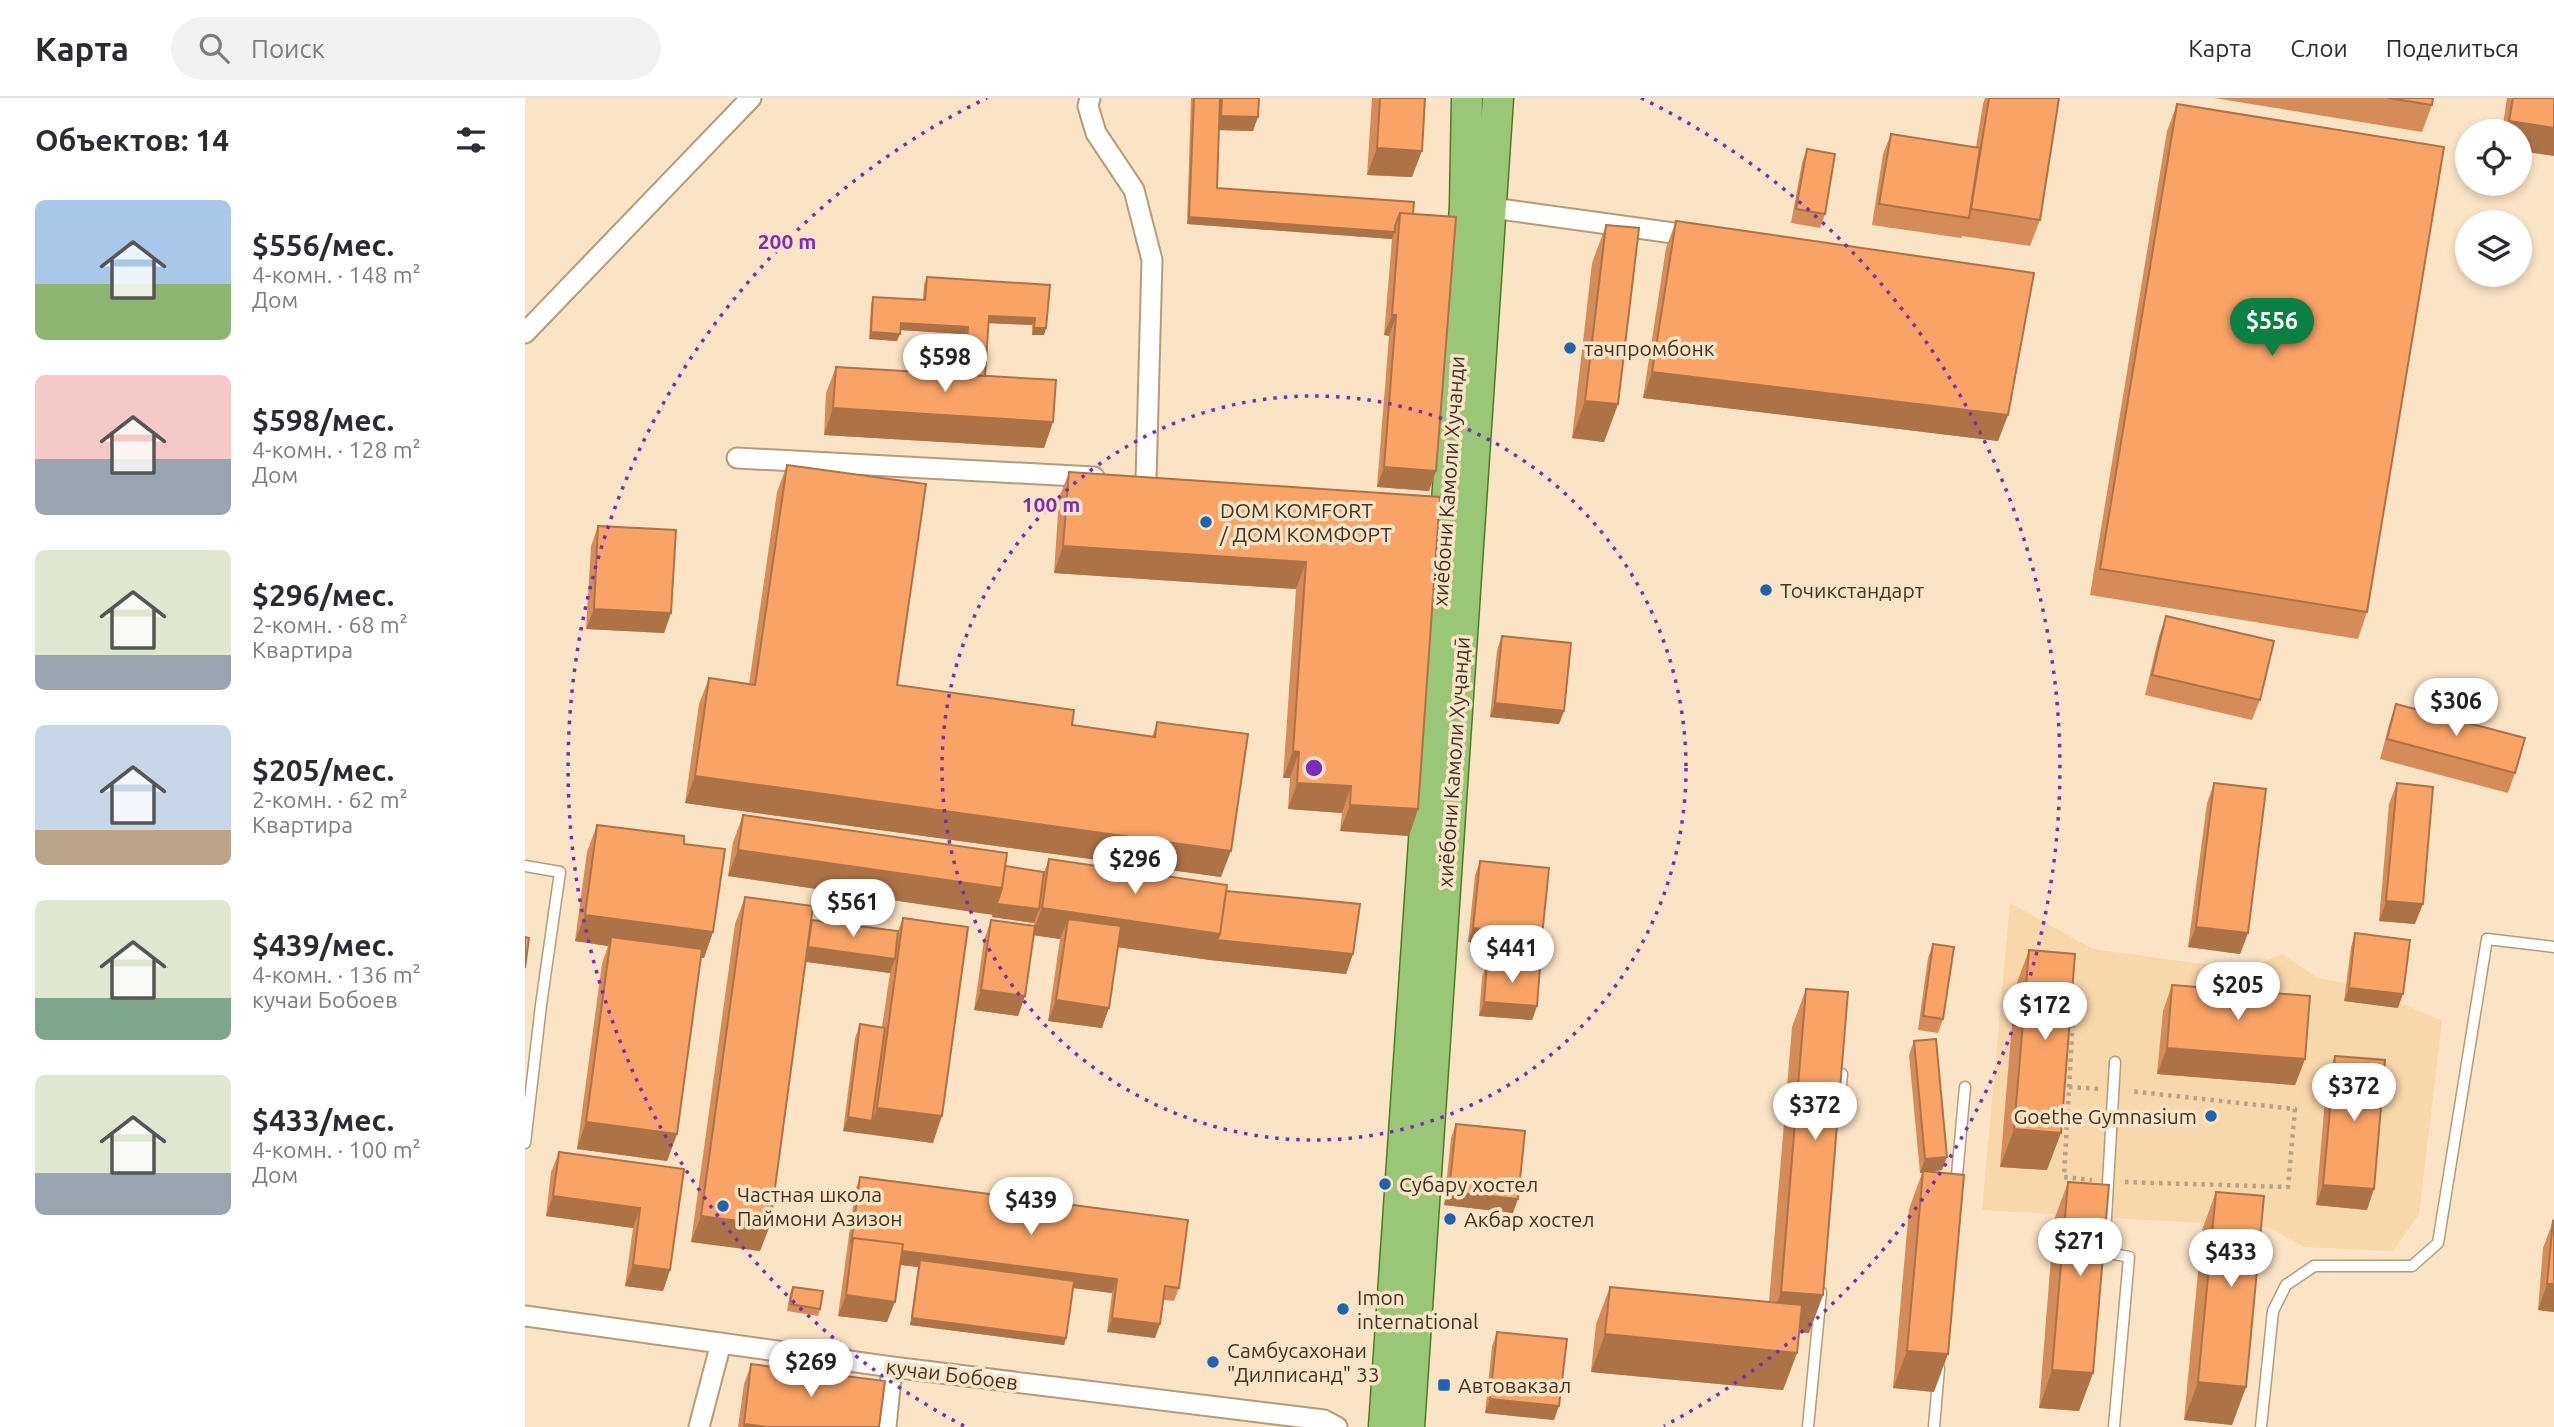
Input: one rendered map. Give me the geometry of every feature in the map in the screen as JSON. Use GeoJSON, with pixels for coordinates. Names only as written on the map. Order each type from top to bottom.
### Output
{"type":"FeatureCollection","features":[{"type":"Feature","properties":{"kind":"main road"},"geometry":{"type":"LineString","coordinates":[[1467,98],[1478,206]]}},
{"type":"Feature","properties":{"kind":"main road","name":"хиёбони Камоли Хуҷандӣ"},"geometry":{"type":"LineString","coordinates":[[1409,1427],[1478,206],[1498,98]]}},
{"type":"Feature","properties":{"kind":"main road","name":"хиёбони Камоли Хучанди"},"geometry":{"type":"LineString","coordinates":[[1384,1427],[1441,504],[1478,206]]}},
{"type":"Feature","properties":{"kind":"street"},"geometry":{"type":"LineString","coordinates":[[525,333],[751,98]]}},
{"type":"Feature","properties":{"kind":"street"},"geometry":{"type":"LineString","coordinates":[[737,458],[1139,480],[1153,260],[1133,190],[1097,133],[1088,106],[1090,98]]}},
{"type":"Feature","properties":{"kind":"street"},"geometry":{"type":"LineString","coordinates":[[1478,206],[1708,238]]}},
{"type":"Feature","properties":{"kind":"street","name":"кучаи Бобоев"},"geometry":{"type":"LineString","coordinates":[[525,1315],[892,1367],[1324,1420],[1337,1427]]}},
{"type":"Feature","properties":{"kind":"street"},"geometry":{"type":"LineString","coordinates":[[699,1427],[721,1343]]}},
{"type":"Feature","properties":{"kind":"street"},"geometry":{"type":"LineString","coordinates":[[885,1427],[892,1367]]}},
{"type":"Feature","properties":{"kind":"lane"},"geometry":{"type":"LineString","coordinates":[[525,866],[561,872],[541,1005],[525,1143]]}},
{"type":"Feature","properties":{"kind":"lane"},"geometry":{"type":"LineString","coordinates":[[2261,1427],[2273,1311],[2286,1285],[2314,1266],[2412,1266],[2438,1243],[2487,939],[2554,947]]}},
{"type":"Feature","properties":{"kind":"lane"},"geometry":{"type":"LineString","coordinates":[[2113,1427],[2129,1256],[2104,1252],[2115,1062]]}},
{"type":"Feature","properties":{"kind":"lane"},"geometry":{"type":"LineString","coordinates":[[1836,1128],[1842,1073]]}},
{"type":"Feature","properties":{"kind":"lane"},"geometry":{"type":"LineString","coordinates":[[1955,1196],[1965,1087]]}},
{"type":"Feature","properties":{"kind":"lane"},"geometry":{"type":"LineString","coordinates":[[1808,1427],[1822,1278]]}},
{"type":"Feature","properties":{"kind":"lane"},"geometry":{"type":"LineString","coordinates":[[1934,1427],[1940,1359]]}},
{"type":"Feature","properties":{"kind":"path"},"geometry":{"type":"LineString","coordinates":[[2069,1087],[2113,1089],[2295,1109],[2288,1187],[2064,1177],[2069,1087],[2074,999]]}},
{"type":"Feature","properties":{"kind":"shaded area","name":"Goethe Gymnasium"},"geometry":{"type":"Polygon","coordinates":[[[2010,903],[2093,949],[2245,970],[2282,954],[2318,978],[2362,986],[2442,1021],[2419,1214],[2393,1251],[2304,1247],[2268,1227],[1982,1210],[2010,903]]]}},
{"type":"Feature","properties":{"kind":"building"},"geometry":{"type":"Polygon","coordinates":[[[1194,98],[1220,98],[1217,188],[1414,202],[1413,214],[1400,213],[1395,232],[1189,217],[1194,98]]]}},
{"type":"Feature","properties":{"kind":"building"},"geometry":{"type":"Polygon","coordinates":[[[1222,98],[1259,98],[1258,117],[1221,116],[1222,98]]]}},
{"type":"Feature","properties":{"kind":"building"},"geometry":{"type":"Polygon","coordinates":[[[1380,98],[1425,98],[1422,151],[1377,148],[1380,98]]]}},
{"type":"Feature","properties":{"kind":"building"},"geometry":{"type":"Polygon","coordinates":[[[1989,98],[2059,98],[2040,220],[1971,209],[1989,98]]]}},
{"type":"Feature","properties":{"kind":"building"},"geometry":{"type":"Polygon","coordinates":[[[2388,98],[2433,98],[2432,105],[2388,98]]]}},
{"type":"Feature","properties":{"kind":"building"},"geometry":{"type":"Polygon","coordinates":[[[2513,98],[2554,98],[2554,128],[2532,125],[2532,119],[2509,119],[2513,98]]]}},
{"type":"Feature","properties":{"kind":"building"},"geometry":{"type":"Polygon","coordinates":[[[2177,104],[2444,147],[2367,612],[2100,569],[2177,104]]]}},
{"type":"Feature","properties":{"kind":"building"},"geometry":{"type":"Polygon","coordinates":[[[1891,134],[1980,148],[1969,218],[1879,204],[1891,134]]]}},
{"type":"Feature","properties":{"kind":"building"},"geometry":{"type":"Polygon","coordinates":[[[1807,149],[1835,154],[1825,214],[1796,209],[1807,149]]]}},
{"type":"Feature","properties":{"kind":"building"},"geometry":{"type":"Polygon","coordinates":[[[1400,213],[1456,217],[1436,471],[1384,467],[1396,315],[1392,315],[1400,213]]]}},
{"type":"Feature","properties":{"kind":"building"},"geometry":{"type":"Polygon","coordinates":[[[1676,221],[2034,273],[2008,415],[1652,372],[1676,221]]]}},
{"type":"Feature","properties":{"kind":"building"},"geometry":{"type":"Polygon","coordinates":[[[1606,225],[1639,228],[1618,404],[1585,401],[1606,225]]]}},
{"type":"Feature","properties":{"kind":"building"},"geometry":{"type":"Polygon","coordinates":[[[927,277],[1050,285],[1046,328],[1034,328],[1035,318],[989,316],[985,376],[965,375],[968,327],[901,323],[900,334],[871,332],[873,297],[925,300],[927,277]]]}},
{"type":"Feature","properties":{"kind":"building"},"geometry":{"type":"Polygon","coordinates":[[[836,367],[1056,380],[1053,422],[833,408],[836,367]]]}},
{"type":"Feature","properties":{"kind":"building"},"geometry":{"type":"Polygon","coordinates":[[[787,465],[926,484],[897,685],[1074,710],[1072,725],[1155,737],[1157,722],[1248,734],[1231,851],[695,776],[709,678],[755,685],[787,465]]]}},
{"type":"Feature","properties":{"kind":"building"},"geometry":{"type":"Polygon","coordinates":[[[1069,472],[1440,497],[1418,809],[1350,805],[1351,786],[1297,783],[1299,752],[1293,751],[1306,562],[1063,546],[1069,472]]]}},
{"type":"Feature","properties":{"kind":"building"},"geometry":{"type":"Polygon","coordinates":[[[598,526],[676,530],[671,613],[594,609],[598,526]]]}},
{"type":"Feature","properties":{"kind":"building"},"geometry":{"type":"Polygon","coordinates":[[[2166,616],[2274,641],[2260,700],[2152,675],[2166,616]]]}},
{"type":"Feature","properties":{"kind":"building"},"geometry":{"type":"Polygon","coordinates":[[[1502,636],[1571,643],[1564,711],[1495,703],[1502,636]]]}},
{"type":"Feature","properties":{"kind":"building"},"geometry":{"type":"Polygon","coordinates":[[[2396,704],[2525,738],[2515,773],[2387,739],[2396,704]]]}},
{"type":"Feature","properties":{"kind":"building"},"geometry":{"type":"Polygon","coordinates":[[[2214,783],[2266,789],[2248,933],[2196,927],[2214,783]]]}},
{"type":"Feature","properties":{"kind":"building"},"geometry":{"type":"Polygon","coordinates":[[[2397,783],[2433,787],[2423,904],[2386,901],[2397,783]]]}},
{"type":"Feature","properties":{"kind":"building"},"geometry":{"type":"Polygon","coordinates":[[[743,815],[1007,853],[1002,888],[738,850],[743,815]]]}},
{"type":"Feature","properties":{"kind":"building"},"geometry":{"type":"Polygon","coordinates":[[[597,825],[684,836],[684,844],[725,849],[713,932],[585,915],[597,825]]]}},
{"type":"Feature","properties":{"kind":"building"},"geometry":{"type":"Polygon","coordinates":[[[1049,859],[1227,885],[1220,934],[1042,908],[1049,859]]]}},
{"type":"Feature","properties":{"kind":"building"},"geometry":{"type":"Polygon","coordinates":[[[1480,861],[1549,868],[1542,936],[1473,928],[1480,861]]]}},
{"type":"Feature","properties":{"kind":"building"},"geometry":{"type":"Polygon","coordinates":[[[1005,866],[1044,872],[1039,909],[997,904],[1005,866]]]}},
{"type":"Feature","properties":{"kind":"building"},"geometry":{"type":"Polygon","coordinates":[[[1226,891],[1360,904],[1353,954],[1217,940],[1226,891]]]}},
{"type":"Feature","properties":{"kind":"building"},"geometry":{"type":"Polygon","coordinates":[[[745,897],[813,906],[770,1225],[701,1216],[745,897]]]}},
{"type":"Feature","properties":{"kind":"building"},"geometry":{"type":"Polygon","coordinates":[[[903,918],[968,927],[942,1116],[877,1108],[903,918]]]}},
{"type":"Feature","properties":{"kind":"building"},"geometry":{"type":"Polygon","coordinates":[[[1068,919],[1121,926],[1109,1008],[1056,1000],[1068,919]]]}},
{"type":"Feature","properties":{"kind":"building"},"geometry":{"type":"Polygon","coordinates":[[[812,920],[898,931],[895,959],[808,947],[812,920]]]}},
{"type":"Feature","properties":{"kind":"building"},"geometry":{"type":"Polygon","coordinates":[[[991,920],[1035,926],[1025,996],[981,990],[991,920]]]}},
{"type":"Feature","properties":{"kind":"building"},"geometry":{"type":"Polygon","coordinates":[[[2355,933],[2410,940],[2403,994],[2349,988],[2355,933]]]}},
{"type":"Feature","properties":{"kind":"building"},"geometry":{"type":"Polygon","coordinates":[[[525,937],[529,938],[525,968],[525,937]]]}},
{"type":"Feature","properties":{"kind":"building"},"geometry":{"type":"Polygon","coordinates":[[[611,937],[702,949],[677,1134],[586,1122],[611,937]]]}},
{"type":"Feature","properties":{"kind":"building"},"geometry":{"type":"Polygon","coordinates":[[[1933,944],[1954,947],[1943,1019],[1923,1016],[1933,944]]]}},
{"type":"Feature","properties":{"kind":"building"},"geometry":{"type":"Polygon","coordinates":[[[2029,950],[2075,954],[2061,1133],[2014,1129],[2029,950]]]}},
{"type":"Feature","properties":{"kind":"building"},"geometry":{"type":"Polygon","coordinates":[[[1487,963],[1540,967],[1537,1006],[1484,1002],[1487,963]]]}},
{"type":"Feature","properties":{"kind":"building"},"geometry":{"type":"Polygon","coordinates":[[[2172,985],[2310,996],[2305,1059],[2167,1048],[2172,985]]]}},
{"type":"Feature","properties":{"kind":"building"},"geometry":{"type":"Polygon","coordinates":[[[1806,989],[1848,992],[1823,1295],[1781,1292],[1806,989]]]}},
{"type":"Feature","properties":{"kind":"building"},"geometry":{"type":"Polygon","coordinates":[[[860,1024],[885,1028],[872,1121],[848,1117],[860,1024]]]}},
{"type":"Feature","properties":{"kind":"building"},"geometry":{"type":"Polygon","coordinates":[[[1936,1039],[1947,1157],[1925,1159],[1914,1041],[1936,1039]]]}},
{"type":"Feature","properties":{"kind":"building"},"geometry":{"type":"Polygon","coordinates":[[[2335,1056],[2385,1060],[2374,1189],[2323,1185],[2335,1056]]]}},
{"type":"Feature","properties":{"kind":"building"},"geometry":{"type":"Polygon","coordinates":[[[1456,1124],[1525,1131],[1518,1199],[1449,1192],[1456,1124]]]}},
{"type":"Feature","properties":{"kind":"building"},"geometry":{"type":"Polygon","coordinates":[[[559,1152],[684,1169],[670,1270],[633,1265],[640,1208],[553,1196],[559,1152]]]}},
{"type":"Feature","properties":{"kind":"building"},"geometry":{"type":"Polygon","coordinates":[[[1923,1171],[1964,1175],[1948,1354],[1907,1351],[1923,1171]]]}},
{"type":"Feature","properties":{"kind":"building"},"geometry":{"type":"Polygon","coordinates":[[[860,1177],[1188,1220],[1179,1288],[1165,1286],[1160,1324],[1112,1318],[1117,1279],[902,1251],[903,1244],[853,1238],[851,1244],[860,1177]]]}},
{"type":"Feature","properties":{"kind":"building"},"geometry":{"type":"Polygon","coordinates":[[[2068,1182],[2109,1185],[2093,1373],[2052,1370],[2068,1182]]]}},
{"type":"Feature","properties":{"kind":"building"},"geometry":{"type":"Polygon","coordinates":[[[2216,1192],[2264,1196],[2246,1387],[2198,1382],[2216,1192]]]}},
{"type":"Feature","properties":{"kind":"building"},"geometry":{"type":"Polygon","coordinates":[[[2553,1221],[2554,1284],[2547,1284],[2553,1221]]]}},
{"type":"Feature","properties":{"kind":"building"},"geometry":{"type":"Polygon","coordinates":[[[853,1238],[903,1244],[895,1302],[846,1295],[853,1238]]]}},
{"type":"Feature","properties":{"kind":"building"},"geometry":{"type":"Polygon","coordinates":[[[920,1260],[1074,1281],[1066,1338],[912,1318],[920,1260]]]}},
{"type":"Feature","properties":{"kind":"building"},"geometry":{"type":"Polygon","coordinates":[[[793,1287],[823,1291],[820,1309],[790,1304],[793,1287]]]}},
{"type":"Feature","properties":{"kind":"building"},"geometry":{"type":"Polygon","coordinates":[[[1610,1287],[1802,1305],[1797,1353],[1605,1334],[1610,1287]]]}},
{"type":"Feature","properties":{"kind":"building"},"geometry":{"type":"Polygon","coordinates":[[[1497,1332],[1567,1339],[1559,1406],[1490,1399],[1497,1332]]]}},
{"type":"Feature","properties":{"kind":"building"},"geometry":{"type":"Polygon","coordinates":[[[751,1364],[885,1381],[879,1427],[767,1427],[744,1424],[751,1364]]]}},
{"type":"Feature","properties":{"kind":"place","name":"тачпромбонк"},"geometry":{"type":"Point","coordinates":[1570,348]}},
{"type":"Feature","properties":{"kind":"place","name":"DOM KOMFORT / ДОМ КОМФОРТ"},"geometry":{"type":"Point","coordinates":[1206,522]}},
{"type":"Feature","properties":{"kind":"place","name":"Точикстандарт"},"geometry":{"type":"Point","coordinates":[1766,590]}},
{"type":"Feature","properties":{"kind":"place","name":"Goethe Gymnasium"},"geometry":{"type":"Point","coordinates":[2211,1116]}},
{"type":"Feature","properties":{"kind":"place","name":"Субару хостел"},"geometry":{"type":"Point","coordinates":[1385,1184]}},
{"type":"Feature","properties":{"kind":"place","name":"Частная школа Паймони Азизон"},"geometry":{"type":"Point","coordinates":[723,1206]}},
{"type":"Feature","properties":{"kind":"place","name":"Акбар хостел"},"geometry":{"type":"Point","coordinates":[1450,1219]}},
{"type":"Feature","properties":{"kind":"place","name":"Imon international"},"geometry":{"type":"Point","coordinates":[1343,1309]}},
{"type":"Feature","properties":{"kind":"place","name":"Самбусахонаи \"Дилписанд\" 33"},"geometry":{"type":"Point","coordinates":[1213,1362]}},
{"type":"Feature","properties":{"kind":"place","name":"Автовакзал"},"geometry":{"type":"Point","coordinates":[1444,1385]}}]}
